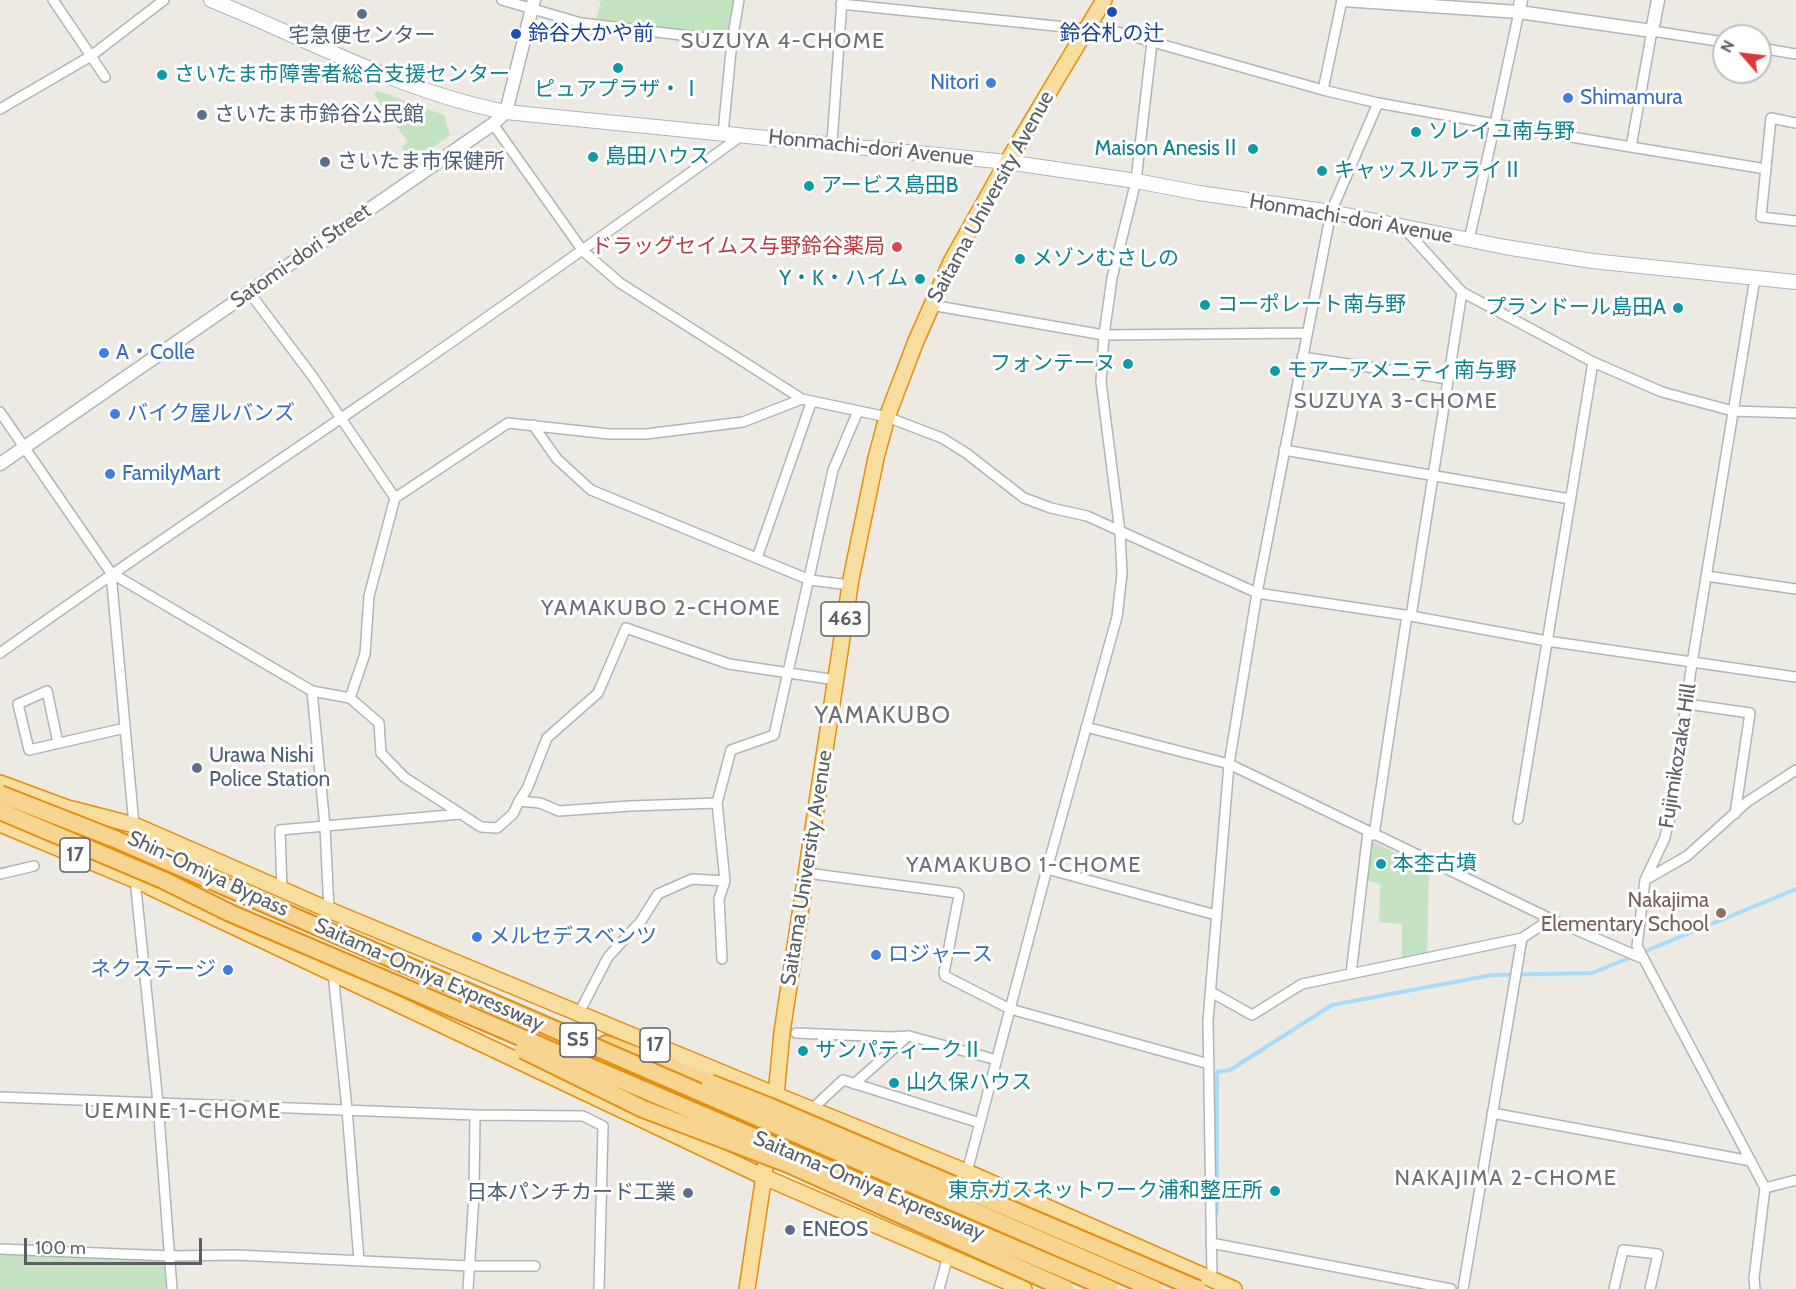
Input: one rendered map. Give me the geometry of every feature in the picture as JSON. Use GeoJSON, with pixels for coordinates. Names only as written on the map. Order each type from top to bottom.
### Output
{"type":"FeatureCollection","features":[{"type":"Feature","properties":{"kind":"highway","name":"Saitama University Avenue"},"geometry":{"type":"LineString","coordinates":[[747,1289],[850,585],[887,417],[931,305],[972,222],[1104,0]]}},
{"type":"Feature","properties":{"kind":"highway","name":"Shin-Omiya Bypass"},"geometry":{"type":"LineString","coordinates":[[0,783],[72,809],[464,994],[741,1120],[459,1004],[150,886],[0,824]]}},
{"type":"Feature","properties":{"kind":"highway","name":"Saitama-Omiya Expressway"},"geometry":{"type":"LineString","coordinates":[[0,794],[115,839],[1154,1289]]}},
{"type":"Feature","properties":{"kind":"highway","name":"17"},"geometry":{"type":"LineString","coordinates":[[72,809],[134,825],[329,910],[967,1172],[1234,1289]]}},
{"type":"Feature","properties":{"kind":"highway","name":"Saitama-Omiya Expressway"},"geometry":{"type":"LineString","coordinates":[[0,811],[163,880],[231,913],[1110,1289]]}},
{"type":"Feature","properties":{"kind":"highway","name":"17"},"geometry":{"type":"LineString","coordinates":[[150,886],[764,1177],[1024,1289]]}},
{"type":"Feature","properties":{"kind":"highway"},"geometry":{"type":"LineString","coordinates":[[231,913],[310,955],[538,1056],[644,1110],[788,1164],[1066,1289]]}},
{"type":"Feature","properties":{"kind":"highway"},"geometry":{"type":"LineString","coordinates":[[553,1029],[591,1038],[761,1103],[1198,1289]]}},
{"type":"Feature","properties":{"kind":"highway"},"geometry":{"type":"LineString","coordinates":[[1116,1289],[806,1148],[1154,1289]]}},
{"type":"Feature","properties":{"kind":"main road","name":"Honmachi-dori Avenue"},"geometry":{"type":"LineString","coordinates":[[215,1],[421,88],[465,103],[506,112],[1007,162],[1331,212],[1469,240],[1592,261],[1796,282]]}},
{"type":"Feature","properties":{"kind":"street"},"geometry":{"type":"LineString","coordinates":[[53,0],[105,77]]}},
{"type":"Feature","properties":{"kind":"street"},"geometry":{"type":"LineString","coordinates":[[0,109],[91,56],[164,0]]}},
{"type":"Feature","properties":{"kind":"street"},"geometry":{"type":"LineString","coordinates":[[502,0],[533,5],[581,23],[732,41]]}},
{"type":"Feature","properties":{"kind":"street"},"geometry":{"type":"LineString","coordinates":[[723,133],[732,41],[739,0]]}},
{"type":"Feature","properties":{"kind":"street"},"geometry":{"type":"LineString","coordinates":[[1323,90],[1342,0],[1520,6],[1712,40]]}},
{"type":"Feature","properties":{"kind":"street"},"geometry":{"type":"LineString","coordinates":[[1631,147],[1658,0]]}},
{"type":"Feature","properties":{"kind":"street"},"geometry":{"type":"LineString","coordinates":[[832,143],[841,2],[1087,27],[1152,42],[1378,103],[1766,169]]}},
{"type":"Feature","properties":{"kind":"street"},"geometry":{"type":"LineString","coordinates":[[506,112],[533,5]]}},
{"type":"Feature","properties":{"kind":"street"},"geometry":{"type":"LineString","coordinates":[[1469,240],[1520,6]]}},
{"type":"Feature","properties":{"kind":"street"},"geometry":{"type":"LineString","coordinates":[[967,1172],[1047,869],[1117,617],[1122,574],[1120,532],[1101,382],[1104,335],[1112,278],[1136,181],[1152,42]]}},
{"type":"Feature","properties":{"kind":"street"},"geometry":{"type":"LineString","coordinates":[[1772,50],[1796,54]]}},
{"type":"Feature","properties":{"kind":"street"},"geometry":{"type":"LineString","coordinates":[[1212,1278],[1208,1020],[1229,764],[1257,593],[1331,212],[1378,103]]}},
{"type":"Feature","properties":{"kind":"street","name":"Satomi-dori Street"},"geometry":{"type":"LineString","coordinates":[[0,464],[493,124],[506,112]]}},
{"type":"Feature","properties":{"kind":"street"},"geometry":{"type":"LineString","coordinates":[[1796,123],[1771,118],[1761,217],[1796,220]]}},
{"type":"Feature","properties":{"kind":"street"},"geometry":{"type":"LineString","coordinates":[[493,124],[583,251],[620,283],[806,401],[887,417],[942,438],[966,453],[1024,498],[1051,508],[1087,516],[1257,593],[1409,615],[1547,641],[1796,678]]}},
{"type":"Feature","properties":{"kind":"street"},"geometry":{"type":"LineString","coordinates":[[0,653],[111,573],[583,251],[742,135]]}},
{"type":"Feature","properties":{"kind":"street"},"geometry":{"type":"LineString","coordinates":[[1403,227],[1462,292],[1593,362],[1662,392],[1733,411],[1796,413]]}},
{"type":"Feature","properties":{"kind":"street","name":"Fujimikozaka Hill"},"geometry":{"type":"LineString","coordinates":[[1755,278],[1692,663],[1669,822],[1664,840],[1645,880],[1637,946],[1765,1188]]}},
{"type":"Feature","properties":{"kind":"street"},"geometry":{"type":"LineString","coordinates":[[249,292],[313,377],[395,498]]}},
{"type":"Feature","properties":{"kind":"street"},"geometry":{"type":"LineString","coordinates":[[1351,974],[1371,833],[1433,476],[1462,292]]}},
{"type":"Feature","properties":{"kind":"street"},"geometry":{"type":"LineString","coordinates":[[931,305],[1104,335],[1307,333]]}},
{"type":"Feature","properties":{"kind":"street"},"geometry":{"type":"LineString","coordinates":[[1302,357],[1448,379]]}},
{"type":"Feature","properties":{"kind":"street"},"geometry":{"type":"LineString","coordinates":[[1518,819],[1593,362]]}},
{"type":"Feature","properties":{"kind":"street"},"geometry":{"type":"LineString","coordinates":[[350,698],[365,654],[369,596],[395,498],[508,423],[609,434],[646,434],[743,422],[806,401]]}},
{"type":"Feature","properties":{"kind":"street"},"geometry":{"type":"LineString","coordinates":[[757,558],[806,401]]}},
{"type":"Feature","properties":{"kind":"street"},"geometry":{"type":"LineString","coordinates":[[722,959],[719,899],[725,881],[717,803],[731,750],[774,735],[833,470],[858,411]]}},
{"type":"Feature","properties":{"kind":"street"},"geometry":{"type":"LineString","coordinates":[[0,412],[111,573],[312,690],[350,698],[379,723],[381,753],[404,777],[481,827],[497,828],[513,814],[527,789],[547,738],[598,693],[626,628],[729,664],[836,680]]}},
{"type":"Feature","properties":{"kind":"street"},"geometry":{"type":"LineString","coordinates":[[533,425],[557,459],[591,490],[810,580],[850,585]]}},
{"type":"Feature","properties":{"kind":"street"},"geometry":{"type":"LineString","coordinates":[[1284,450],[1570,500]]}},
{"type":"Feature","properties":{"kind":"street"},"geometry":{"type":"LineString","coordinates":[[111,573],[134,825],[142,844]]}},
{"type":"Feature","properties":{"kind":"street"},"geometry":{"type":"LineString","coordinates":[[1706,576],[1796,589]]}},
{"type":"Feature","properties":{"kind":"street"},"geometry":{"type":"LineString","coordinates":[[312,690],[325,827],[329,910]]}},
{"type":"Feature","properties":{"kind":"street"},"geometry":{"type":"LineString","coordinates":[[58,743],[47,691],[18,704],[29,750],[125,728]]}},
{"type":"Feature","properties":{"kind":"street"},"geometry":{"type":"LineString","coordinates":[[1687,704],[1750,713],[1735,814]]}},
{"type":"Feature","properties":{"kind":"street"},"geometry":{"type":"LineString","coordinates":[[1086,727],[1229,764],[1551,919],[1644,959]]}},
{"type":"Feature","properties":{"kind":"street"},"geometry":{"type":"LineString","coordinates":[[1645,880],[1687,856],[1747,802],[1796,770]]}},
{"type":"Feature","properties":{"kind":"street"},"geometry":{"type":"LineString","coordinates":[[519,801],[540,803],[559,811],[717,803]]}},
{"type":"Feature","properties":{"kind":"street"},"geometry":{"type":"LineString","coordinates":[[282,890],[280,830],[461,814]]}},
{"type":"Feature","properties":{"kind":"street"},"geometry":{"type":"LineString","coordinates":[[0,874],[34,866]]}},
{"type":"Feature","properties":{"kind":"street"},"geometry":{"type":"LineString","coordinates":[[1047,869],[1216,915]]}},
{"type":"Feature","properties":{"kind":"street"},"geometry":{"type":"LineString","coordinates":[[807,873],[957,893],[959,895],[944,974],[1010,1009],[1209,1064]]}},
{"type":"Feature","properties":{"kind":"street"},"geometry":{"type":"LineString","coordinates":[[135,879],[158,1103],[172,1289]]}},
{"type":"Feature","properties":{"kind":"street"},"geometry":{"type":"LineString","coordinates":[[579,1013],[608,957],[641,921],[658,894],[692,879],[725,881]]}},
{"type":"Feature","properties":{"kind":"street"},"geometry":{"type":"LineString","coordinates":[[1211,992],[1252,1015],[1302,984],[1522,938],[1551,919]]}},
{"type":"Feature","properties":{"kind":"street"},"geometry":{"type":"LineString","coordinates":[[1463,1289],[1522,938]]}},
{"type":"Feature","properties":{"kind":"street"},"geometry":{"type":"LineString","coordinates":[[333,973],[359,1261]]}},
{"type":"Feature","properties":{"kind":"street"},"geometry":{"type":"LineString","coordinates":[[796,1033],[909,1036],[997,1060]]}},
{"type":"Feature","properties":{"kind":"street"},"geometry":{"type":"LineString","coordinates":[[854,1084],[909,1036]]}},
{"type":"Feature","properties":{"kind":"street"},"geometry":{"type":"LineString","coordinates":[[812,1109],[843,1080],[980,1123]]}},
{"type":"Feature","properties":{"kind":"street"},"geometry":{"type":"LineString","coordinates":[[0,1097],[475,1115],[583,1116],[603,1126],[599,1289]]}},
{"type":"Feature","properties":{"kind":"street"},"geometry":{"type":"LineString","coordinates":[[1492,1113],[1751,1161]]}},
{"type":"Feature","properties":{"kind":"street"},"geometry":{"type":"LineString","coordinates":[[468,1289],[474,1196],[475,1115]]}},
{"type":"Feature","properties":{"kind":"street"},"geometry":{"type":"LineString","coordinates":[[1755,1289],[1754,1278],[1765,1188],[1796,1180]]}},
{"type":"Feature","properties":{"kind":"street"},"geometry":{"type":"LineString","coordinates":[[1211,1243],[1451,1289]]}},
{"type":"Feature","properties":{"kind":"street"},"geometry":{"type":"LineString","coordinates":[[0,1249],[171,1256],[236,1255],[469,1266],[535,1266]]}},
{"type":"Feature","properties":{"kind":"street"},"geometry":{"type":"LineString","coordinates":[[1614,1289],[1623,1250],[1658,1254],[1650,1289]]}},
{"type":"Feature","properties":{"kind":"street"},"geometry":{"type":"LineString","coordinates":[[939,1289],[948,1256]]}},
{"type":"Feature","properties":{"kind":"green space"},"geometry":{"type":"Polygon","coordinates":[[[601,0],[737,0],[731,35],[727,38],[596,21],[601,0]]]}},
{"type":"Feature","properties":{"kind":"green space"},"geometry":{"type":"Polygon","coordinates":[[[378,91],[444,115],[450,135],[422,155],[419,150],[409,157],[401,147],[408,142],[374,94],[378,91]]]}},
{"type":"Feature","properties":{"kind":"green space"},"geometry":{"type":"Polygon","coordinates":[[[1372,841],[1429,870],[1427,954],[1402,960],[1402,924],[1379,922],[1380,884],[1365,879],[1368,845],[1372,841]]]}},
{"type":"Feature","properties":{"kind":"green space"},"geometry":{"type":"Polygon","coordinates":[[[0,1253],[151,1257],[164,1265],[166,1289],[0,1289],[0,1253]]]}},
{"type":"Feature","properties":{"kind":"waterway"},"geometry":{"type":"LineString","coordinates":[[1641,953],[1796,889]]}},
{"type":"Feature","properties":{"kind":"waterway"},"geometry":{"type":"LineString","coordinates":[[1217,1213],[1217,1072],[1230,1070],[1332,1005],[1492,975],[1592,973],[1632,957]]}},
{"type":"Feature","properties":{"kind":"place","name":"鈴谷札の辻"},"geometry":{"type":"Point","coordinates":[1112,12]}},
{"type":"Feature","properties":{"kind":"place","name":"宅急便センター"},"geometry":{"type":"Point","coordinates":[362,14]}},
{"type":"Feature","properties":{"kind":"place","name":"鈴谷大かや前"},"geometry":{"type":"Point","coordinates":[516,34]}},
{"type":"Feature","properties":{"kind":"place","name":"ピュアプラザ・Ⅰ"},"geometry":{"type":"Point","coordinates":[618,68]}},
{"type":"Feature","properties":{"kind":"place","name":"さいたま市障害者総合支援センター"},"geometry":{"type":"Point","coordinates":[162,75]}},
{"type":"Feature","properties":{"kind":"place","name":"Nitori"},"geometry":{"type":"Point","coordinates":[991,83]}},
{"type":"Feature","properties":{"kind":"place","name":"Shimamura"},"geometry":{"type":"Point","coordinates":[1568,98]}},
{"type":"Feature","properties":{"kind":"place","name":"さいたま市鈴谷公民館"},"geometry":{"type":"Point","coordinates":[202,115]}},
{"type":"Feature","properties":{"kind":"place","name":"ソレイユ南与野"},"geometry":{"type":"Point","coordinates":[1416,132]}},
{"type":"Feature","properties":{"kind":"place","name":"Maison AnesisⅡ"},"geometry":{"type":"Point","coordinates":[1253,149]}},
{"type":"Feature","properties":{"kind":"place","name":"島田ハウス"},"geometry":{"type":"Point","coordinates":[593,157]}},
{"type":"Feature","properties":{"kind":"place","name":"さいたま市保健所"},"geometry":{"type":"Point","coordinates":[325,162]}},
{"type":"Feature","properties":{"kind":"place","name":"キャッスルアライⅡ"},"geometry":{"type":"Point","coordinates":[1322,171]}},
{"type":"Feature","properties":{"kind":"place","name":"アービス島田B"},"geometry":{"type":"Point","coordinates":[809,186]}},
{"type":"Feature","properties":{"kind":"place","name":"ドラッグセイムス与野鈴谷薬局"},"geometry":{"type":"Point","coordinates":[897,247]}},
{"type":"Feature","properties":{"kind":"place","name":"メゾンむさしの"},"geometry":{"type":"Point","coordinates":[1020,259]}},
{"type":"Feature","properties":{"kind":"place","name":"Y・K・ハイム"},"geometry":{"type":"Point","coordinates":[920,279]}},
{"type":"Feature","properties":{"kind":"place","name":"コーポレート南与野"},"geometry":{"type":"Point","coordinates":[1205,305]}},
{"type":"Feature","properties":{"kind":"place","name":"プランドール島田A"},"geometry":{"type":"Point","coordinates":[1678,308]}},
{"type":"Feature","properties":{"kind":"place","name":"A・Colle"},"geometry":{"type":"Point","coordinates":[104,353]}},
{"type":"Feature","properties":{"kind":"place","name":"フォンテーヌ"},"geometry":{"type":"Point","coordinates":[1128,364]}},
{"type":"Feature","properties":{"kind":"place","name":"モアーアメニティ南与野"},"geometry":{"type":"Point","coordinates":[1275,371]}},
{"type":"Feature","properties":{"kind":"place","name":"バイク屋ルバンズ"},"geometry":{"type":"Point","coordinates":[115,414]}},
{"type":"Feature","properties":{"kind":"place","name":"FamilyMart"},"geometry":{"type":"Point","coordinates":[110,474]}},
{"type":"Feature","properties":{"kind":"place","name":"Urawa Nishi Police Station"},"geometry":{"type":"Point","coordinates":[197,768]}},
{"type":"Feature","properties":{"kind":"place","name":"本杢古墳"},"geometry":{"type":"Point","coordinates":[1381,864]}},
{"type":"Feature","properties":{"kind":"place","name":"Nakajima Elementary School"},"geometry":{"type":"Point","coordinates":[1721,913]}},
{"type":"Feature","properties":{"kind":"place","name":"メルセデスベンツ"},"geometry":{"type":"Point","coordinates":[477,937]}},
{"type":"Feature","properties":{"kind":"place","name":"ロジャース"},"geometry":{"type":"Point","coordinates":[876,955]}},
{"type":"Feature","properties":{"kind":"place","name":"ネクステージ"},"geometry":{"type":"Point","coordinates":[228,970]}},
{"type":"Feature","properties":{"kind":"place","name":"サンパティークⅡ"},"geometry":{"type":"Point","coordinates":[803,1051]}},
{"type":"Feature","properties":{"kind":"place","name":"山久保ハウス"},"geometry":{"type":"Point","coordinates":[894,1083]}},
{"type":"Feature","properties":{"kind":"place","name":"東京ガスネットワーク浦和整圧所"},"geometry":{"type":"Point","coordinates":[1275,1191]}},
{"type":"Feature","properties":{"kind":"place","name":"日本パンチカード工業"},"geometry":{"type":"Point","coordinates":[688,1193]}},
{"type":"Feature","properties":{"kind":"place","name":"ENEOS"},"geometry":{"type":"Point","coordinates":[790,1230]}},
{"type":"Feature","properties":{"kind":"district","name":"SUZUYA 4-CHOME"},"geometry":{"type":"Point","coordinates":[783,42]}},
{"type":"Feature","properties":{"kind":"district","name":"SUZUYA 3-CHOME"},"geometry":{"type":"Point","coordinates":[1396,402]}},
{"type":"Feature","properties":{"kind":"district","name":"YAMAKUBO 2-CHOME"},"geometry":{"type":"Point","coordinates":[661,609]}},
{"type":"Feature","properties":{"kind":"district","name":"YAMAKUBO"},"geometry":{"type":"Point","coordinates":[883,716]}},
{"type":"Feature","properties":{"kind":"district","name":"YAMAKUBO 1-CHOME"},"geometry":{"type":"Point","coordinates":[1024,866]}},
{"type":"Feature","properties":{"kind":"district","name":"UEMINE 1-CHOME"},"geometry":{"type":"Point","coordinates":[183,1112]}},
{"type":"Feature","properties":{"kind":"district","name":"NAKAJIMA 2-CHOME"},"geometry":{"type":"Point","coordinates":[1506,1179]}}]}
